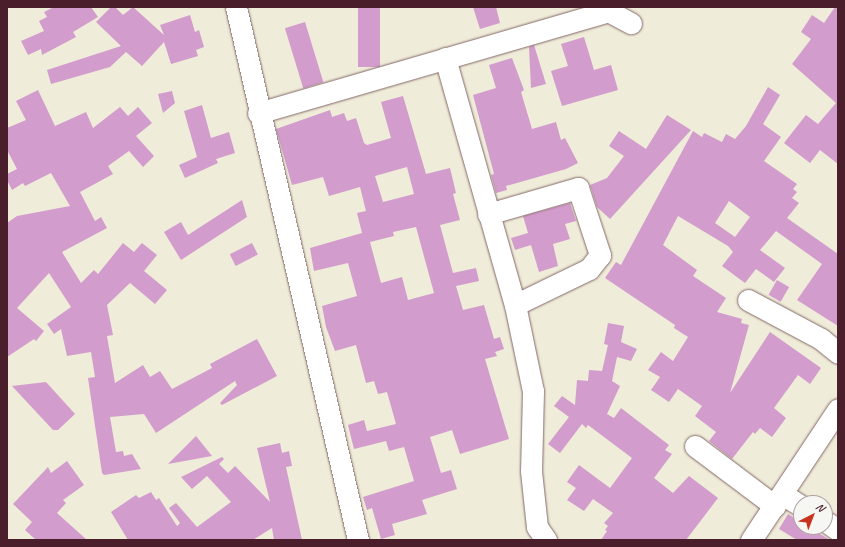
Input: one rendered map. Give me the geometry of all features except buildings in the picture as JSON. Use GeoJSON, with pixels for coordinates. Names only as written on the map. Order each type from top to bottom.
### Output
{"type":"FeatureCollection","features":[{"type":"Feature","properties":{"kind":"street"},"geometry":{"type":"LineString","coordinates":[[236,7],[258,113],[358,540]]}},
{"type":"Feature","properties":{"kind":"street"},"geometry":{"type":"LineString","coordinates":[[258,113],[608,12],[631,23]]}},
{"type":"Feature","properties":{"kind":"street"},"geometry":{"type":"LineString","coordinates":[[445,58],[515,305],[534,391],[531,471],[537,527],[546,540]]}},
{"type":"Feature","properties":{"kind":"street"},"geometry":{"type":"LineString","coordinates":[[488,214],[578,188],[600,255],[589,269],[515,305]]}},
{"type":"Feature","properties":{"kind":"street"},"geometry":{"type":"LineString","coordinates":[[748,300],[821,339],[838,352]]}},
{"type":"Feature","properties":{"kind":"street"},"geometry":{"type":"LineString","coordinates":[[751,540],[838,409]]}},
{"type":"Feature","properties":{"kind":"street"},"geometry":{"type":"LineString","coordinates":[[696,446],[779,500],[793,504]]}}]}
